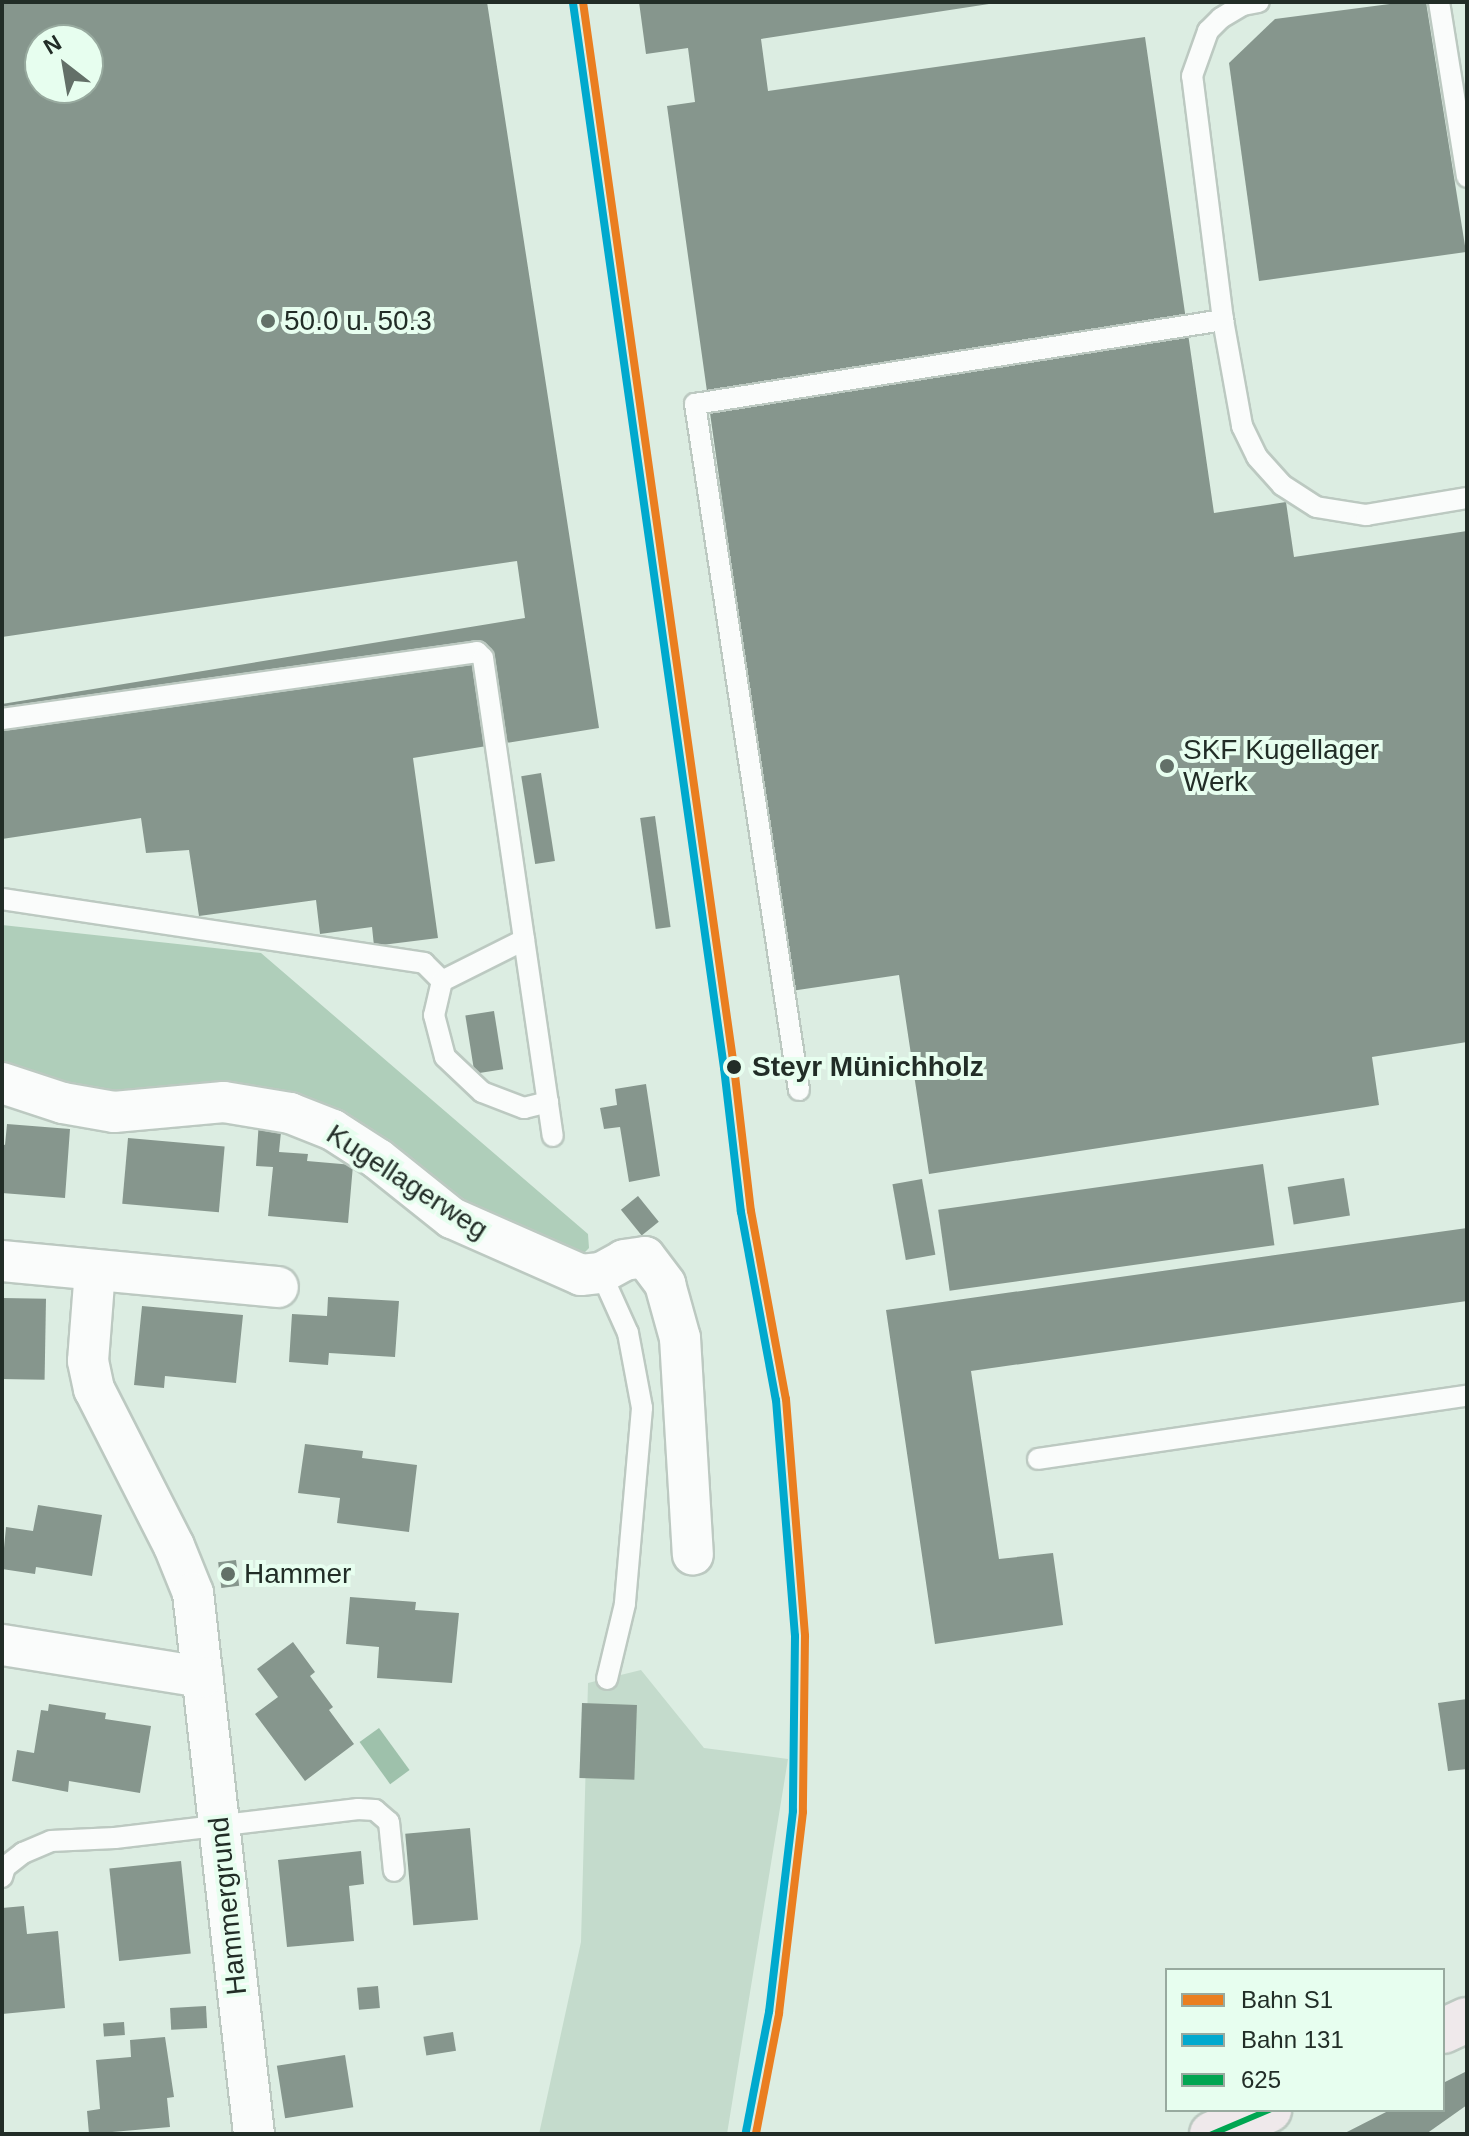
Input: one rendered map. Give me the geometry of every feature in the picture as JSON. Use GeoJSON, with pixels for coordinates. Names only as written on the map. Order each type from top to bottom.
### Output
{"type":"FeatureCollection","features":[{"type":"Feature","properties":{"kind":"main road"},"geometry":{"type":"LineString","coordinates":[[1445,2030],[1467,2020]]}},
{"type":"Feature","properties":{"kind":"main road"},"geometry":{"type":"LineString","coordinates":[[1212,2134],[1264,2112]]}},
{"type":"Feature","properties":{"kind":"street","name":"Kugellagerweg"},"geometry":{"type":"LineString","coordinates":[[2,1083],[63,1103],[114,1112],[224,1102],[290,1113],[333,1130],[378,1159],[452,1218],[581,1275],[601,1273]]}},
{"type":"Feature","properties":{"kind":"street"},"geometry":{"type":"LineString","coordinates":[[601,1273],[624,1260],[645,1257],[668,1293],[680,1338],[693,1555]]}},
{"type":"Feature","properties":{"kind":"street"},"geometry":{"type":"LineString","coordinates":[[2,1261],[278,1287]]}},
{"type":"Feature","properties":{"kind":"street","name":"Hammergrund"},"geometry":{"type":"LineString","coordinates":[[95,1270],[88,1361],[94,1389],[174,1546],[193,1593],[254,2134]]}},
{"type":"Feature","properties":{"kind":"street"},"geometry":{"type":"LineString","coordinates":[[2,1645],[202,1677]]}},
{"type":"Feature","properties":{"kind":"lane"},"geometry":{"type":"LineString","coordinates":[[1259,2],[1243,5],[1221,18],[1208,31],[1192,76],[1223,320],[1242,426],[1257,457],[1282,485],[1316,507],[1366,515],[1467,498]]}},
{"type":"Feature","properties":{"kind":"lane"},"geometry":{"type":"LineString","coordinates":[[1439,2],[1467,177]]}},
{"type":"Feature","properties":{"kind":"lane"},"geometry":{"type":"LineString","coordinates":[[799,1090],[695,404],[1223,320]]}},
{"type":"Feature","properties":{"kind":"lane"},"geometry":{"type":"LineString","coordinates":[[2,719],[477,652],[483,658],[553,1136]]}},
{"type":"Feature","properties":{"kind":"lane"},"geometry":{"type":"LineString","coordinates":[[2,899],[424,963],[442,981]]}},
{"type":"Feature","properties":{"kind":"lane"},"geometry":{"type":"LineString","coordinates":[[442,981],[524,940]]}},
{"type":"Feature","properties":{"kind":"lane"},"geometry":{"type":"LineString","coordinates":[[442,981],[434,1015],[445,1057],[482,1092],[524,1108],[548,1102]]}},
{"type":"Feature","properties":{"kind":"lane"},"geometry":{"type":"LineString","coordinates":[[601,1273],[628,1333],[642,1408],[625,1604],[607,1679]]}},
{"type":"Feature","properties":{"kind":"lane"},"geometry":{"type":"LineString","coordinates":[[1038,1459],[1467,1396]]}},
{"type":"Feature","properties":{"kind":"lane"},"geometry":{"type":"LineString","coordinates":[[2,1877],[5,1867],[23,1853],[51,1841],[358,1809],[375,1810],[389,1822],[394,1871]]}},
{"type":"Feature","properties":{"kind":"shaded area"},"geometry":{"type":"Polygon","coordinates":[[[2,925],[261,953],[588,1234],[589,1248],[580,1257],[470,1216],[345,1124],[132,1100],[2,1072],[2,925]]]}},
{"type":"Feature","properties":{"kind":"shaded area"},"geometry":{"type":"Polygon","coordinates":[[[641,1670],[704,1748],[788,1759],[727,2134],[539,2134],[581,1942],[588,1683],[641,1670]]]}},
{"type":"Feature","properties":{"kind":"shaded area"},"geometry":{"type":"Polygon","coordinates":[[[379,1728],[410,1770],[390,1784],[360,1742],[379,1728]]]}},
{"type":"Feature","properties":{"kind":"building","name":"50.0 u. 50.3"},"geometry":{"type":"Polygon","coordinates":[[[2,2],[487,2],[599,728],[413,758],[438,938],[374,946],[372,927],[320,934],[316,900],[199,916],[189,850],[146,853],[141,818],[2,839],[2,704],[525,618],[517,561],[2,637],[2,2]]]}},
{"type":"Feature","properties":{"kind":"building"},"geometry":{"type":"Polygon","coordinates":[[[639,2],[1002,2],[761,39],[768,91],[1145,37],[1214,513],[1286,502],[1294,557],[1467,531],[1467,1042],[1372,1057],[1379,1105],[929,1174],[899,975],[791,991],[667,106],[695,102],[688,48],[646,54],[639,2]]]}},
{"type":"Feature","properties":{"kind":"building"},"geometry":{"type":"Polygon","coordinates":[[[1426,2],[1466,252],[1259,281],[1229,63],[1275,19],[1426,2]]]}},
{"type":"Feature","properties":{"kind":"building"},"geometry":{"type":"Polygon","coordinates":[[[541,773],[555,861],[535,864],[521,776],[541,773]]]}},
{"type":"Feature","properties":{"kind":"building"},"geometry":{"type":"Polygon","coordinates":[[[655,816],[671,927],[656,929],[640,818],[655,816]]]}},
{"type":"Feature","properties":{"kind":"building"},"geometry":{"type":"Polygon","coordinates":[[[494,1011],[503,1069],[475,1074],[465,1016],[494,1011]]]}},
{"type":"Feature","properties":{"kind":"building"},"geometry":{"type":"Polygon","coordinates":[[[646,1084],[660,1176],[629,1182],[620,1127],[604,1129],[600,1108],[617,1105],[615,1089],[646,1084]]]}},
{"type":"Feature","properties":{"kind":"building"},"geometry":{"type":"Polygon","coordinates":[[[259,1120],[282,1122],[279,1152],[308,1154],[307,1161],[353,1165],[348,1223],[268,1216],[273,1167],[256,1166],[259,1120]]]}},
{"type":"Feature","properties":{"kind":"building"},"geometry":{"type":"Polygon","coordinates":[[[7,1124],[70,1129],[65,1198],[2,1193],[2,1144],[5,1145],[7,1124]]]}},
{"type":"Feature","properties":{"kind":"building"},"geometry":{"type":"Polygon","coordinates":[[[128,1138],[225,1146],[219,1212],[122,1204],[128,1138]]]}},
{"type":"Feature","properties":{"kind":"building"},"geometry":{"type":"Polygon","coordinates":[[[1263,1164],[1274,1245],[950,1291],[938,1210],[1263,1164]]]}},
{"type":"Feature","properties":{"kind":"building"},"geometry":{"type":"Polygon","coordinates":[[[1344,1178],[1350,1216],[1294,1224],[1288,1187],[1344,1178]]]}},
{"type":"Feature","properties":{"kind":"building"},"geometry":{"type":"Polygon","coordinates":[[[922,1179],[935,1255],[906,1260],[892,1184],[922,1179]]]}},
{"type":"Feature","properties":{"kind":"building"},"geometry":{"type":"Polygon","coordinates":[[[638,1196],[659,1222],[642,1235],[621,1210],[638,1196]]]}},
{"type":"Feature","properties":{"kind":"building"},"geometry":{"type":"Polygon","coordinates":[[[1467,1228],[1467,1301],[971,1371],[999,1559],[1053,1553],[1063,1625],[935,1644],[886,1310],[1467,1228]]]}},
{"type":"Feature","properties":{"kind":"building"},"geometry":{"type":"Polygon","coordinates":[[[328,1297],[399,1301],[395,1357],[329,1353],[328,1365],[289,1362],[292,1314],[327,1316],[328,1297]]]}},
{"type":"Feature","properties":{"kind":"building"},"geometry":{"type":"Polygon","coordinates":[[[2,1298],[46,1299],[45,1380],[2,1379],[2,1298]]]}},
{"type":"Feature","properties":{"kind":"building"},"geometry":{"type":"Polygon","coordinates":[[[142,1306],[243,1315],[236,1383],[165,1376],[164,1388],[134,1385],[142,1306]]]}},
{"type":"Feature","properties":{"kind":"building"},"geometry":{"type":"Polygon","coordinates":[[[305,1444],[363,1451],[362,1458],[417,1465],[409,1532],[337,1523],[340,1498],[298,1493],[305,1444]]]}},
{"type":"Feature","properties":{"kind":"building"},"geometry":{"type":"Polygon","coordinates":[[[38,1505],[102,1515],[92,1576],[36,1567],[35,1574],[2,1569],[6,1527],[33,1531],[38,1505]]]}},
{"type":"Feature","properties":{"kind":"building","name":"Hammer"},"geometry":{"type":"Polygon","coordinates":[[[236,1560],[239,1586],[221,1588],[218,1562],[236,1560]]]}},
{"type":"Feature","properties":{"kind":"building"},"geometry":{"type":"Polygon","coordinates":[[[350,1597],[416,1602],[415,1610],[459,1613],[452,1683],[377,1678],[379,1647],[346,1644],[350,1597]]]}},
{"type":"Feature","properties":{"kind":"building"},"geometry":{"type":"Polygon","coordinates":[[[293,1642],[315,1672],[310,1676],[333,1707],[329,1710],[354,1744],[305,1781],[255,1714],[278,1697],[257,1669],[293,1642]]]}},
{"type":"Feature","properties":{"kind":"building"},"geometry":{"type":"Polygon","coordinates":[[[1467,1699],[1467,1769],[1448,1771],[1438,1703],[1467,1699]]]}},
{"type":"Feature","properties":{"kind":"building"},"geometry":{"type":"Polygon","coordinates":[[[582,1703],[637,1705],[634,1780],[579,1778],[582,1703]]]}},
{"type":"Feature","properties":{"kind":"building"},"geometry":{"type":"Polygon","coordinates":[[[49,1704],[106,1713],[105,1719],[151,1726],[140,1793],[69,1781],[68,1792],[12,1781],[17,1750],[34,1753],[41,1710],[48,1711],[49,1704]]]}},
{"type":"Feature","properties":{"kind":"building"},"geometry":{"type":"Polygon","coordinates":[[[470,1828],[478,1920],[413,1925],[405,1834],[470,1828]]]}},
{"type":"Feature","properties":{"kind":"building"},"geometry":{"type":"Polygon","coordinates":[[[361,1851],[364,1884],[349,1886],[354,1941],[287,1947],[278,1860],[361,1851]]]}},
{"type":"Feature","properties":{"kind":"building"},"geometry":{"type":"Polygon","coordinates":[[[181,1861],[191,1953],[119,1961],[109,1869],[181,1861]]]}},
{"type":"Feature","properties":{"kind":"building"},"geometry":{"type":"Polygon","coordinates":[[[24,1906],[27,1934],[58,1931],[65,2008],[2,2014],[2,1908],[24,1906]]]}},
{"type":"Feature","properties":{"kind":"building"},"geometry":{"type":"Polygon","coordinates":[[[378,1986],[380,2008],[359,2010],[357,1988],[378,1986]]]}},
{"type":"Feature","properties":{"kind":"building"},"geometry":{"type":"Polygon","coordinates":[[[206,2006],[207,2028],[171,2030],[170,2008],[206,2006]]]}},
{"type":"Feature","properties":{"kind":"building"},"geometry":{"type":"Polygon","coordinates":[[[124,2022],[125,2035],[104,2036],[103,2023],[124,2022]]]}},
{"type":"Feature","properties":{"kind":"building"},"geometry":{"type":"Polygon","coordinates":[[[453,2032],[456,2051],[426,2055],[423,2037],[453,2032]]]}},
{"type":"Feature","properties":{"kind":"building"},"geometry":{"type":"Polygon","coordinates":[[[165,2037],[174,2097],[167,2098],[170,2127],[89,2134],[87,2111],[100,2109],[96,2060],[131,2057],[130,2040],[165,2037]]]}},
{"type":"Feature","properties":{"kind":"building"},"geometry":{"type":"Polygon","coordinates":[[[345,2055],[353,2107],[285,2118],[277,2066],[345,2055]]]}},
{"type":"Feature","properties":{"kind":"building"},"geometry":{"type":"Polygon","coordinates":[[[1467,2071],[1467,2105],[1426,2134],[1343,2134],[1386,2112],[1445,2112],[1445,2082],[1467,2071]]]}},
{"type":"Feature","properties":{"kind":"rail line","name":"S1"},"geometry":{"type":"LineString","coordinates":[[583,2],[734,1067],[751,1211],[786,1399],[805,1636],[803,1812],[779,2014],[756,2134]]}},
{"type":"Feature","properties":{"kind":"rail line","name":"131"},"geometry":{"type":"LineString","coordinates":[[573,3],[724,1068],[741,1212],[776,1400],[795,1636],[793,1811],[769,2012],[746,2132]]}},
{"type":"Feature","properties":{"kind":"transit line","name":"625"},"geometry":{"type":"LineString","coordinates":[[1212,2134],[1264,2112]]}},
{"type":"Feature","properties":{"kind":"place","name":"50.0 u. 50.3"},"geometry":{"type":"Point","coordinates":[268,321]}},
{"type":"Feature","properties":{"kind":"place","name":"SKF Kugellager Werk"},"geometry":{"type":"Point","coordinates":[1167,766]}},
{"type":"Feature","properties":{"kind":"place","name":"Steyr Münichholz"},"geometry":{"type":"Point","coordinates":[734,1067]}},
{"type":"Feature","properties":{"kind":"place","name":"Hammer"},"geometry":{"type":"Point","coordinates":[228,1574]}}]}
